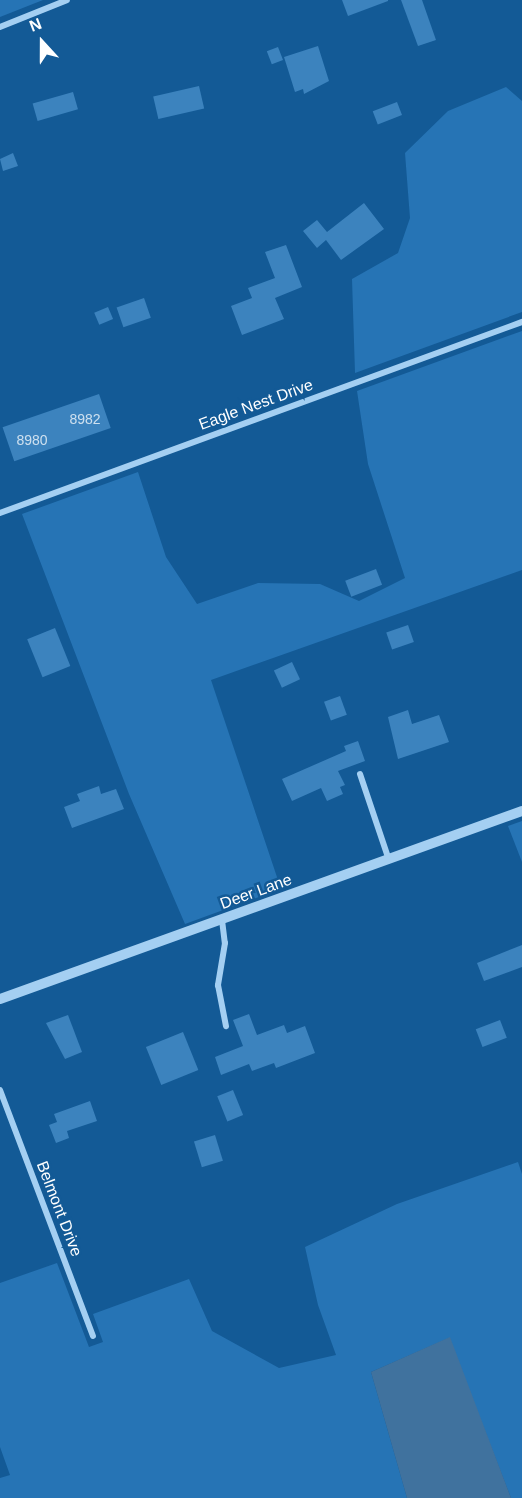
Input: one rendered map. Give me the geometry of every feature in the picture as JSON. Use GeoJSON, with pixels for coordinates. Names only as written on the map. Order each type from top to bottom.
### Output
{"type":"FeatureCollection","features":[{"type":"Feature","properties":{"kind":"street"},"geometry":{"type":"LineString","coordinates":[[0,27],[67,0]]}},
{"type":"Feature","properties":{"kind":"street","name":"Eagle Nest Drive"},"geometry":{"type":"LineString","coordinates":[[0,513],[522,322]]}},
{"type":"Feature","properties":{"kind":"street"},"geometry":{"type":"LineString","coordinates":[[360,774],[389,860]]}},
{"type":"Feature","properties":{"kind":"street","name":"Deer Lane"},"geometry":{"type":"LineString","coordinates":[[0,999],[522,811]]}},
{"type":"Feature","properties":{"kind":"street"},"geometry":{"type":"LineString","coordinates":[[222,920],[225,943],[218,985],[226,1026]]}},
{"type":"Feature","properties":{"kind":"street","name":"Belmont Drive"},"geometry":{"type":"LineString","coordinates":[[0,1090],[93,1336]]}},
{"type":"Feature","properties":{"kind":"shaded area"},"geometry":{"type":"Polygon","coordinates":[[[0,0],[43,0],[0,17],[0,0]]]}},
{"type":"Feature","properties":{"kind":"shaded area"},"geometry":{"type":"Polygon","coordinates":[[[506,87],[522,101],[522,312],[355,373],[352,279],[398,253],[410,218],[405,153],[448,111],[506,87]]]}},
{"type":"Feature","properties":{"kind":"shaded area"},"geometry":{"type":"Polygon","coordinates":[[[522,331],[522,570],[211,680],[281,889],[185,924],[129,794],[22,514],[138,472],[166,557],[197,604],[258,583],[320,584],[359,601],[405,578],[368,464],[357,391],[522,331]]]}},
{"type":"Feature","properties":{"kind":"shaded area"},"geometry":{"type":"Polygon","coordinates":[[[522,821],[522,862],[508,826],[522,821]]]}},
{"type":"Feature","properties":{"kind":"shaded area"},"geometry":{"type":"Polygon","coordinates":[[[518,1162],[522,1174],[522,1498],[511,1498],[449,1338],[371,1372],[407,1498],[0,1498],[0,1478],[10,1475],[0,1447],[0,1283],[57,1263],[89,1347],[103,1342],[93,1314],[189,1279],[212,1331],[279,1368],[336,1355],[318,1305],[305,1247],[397,1204],[518,1162]]]}},
{"type":"Feature","properties":{"kind":"shaded area"},"geometry":{"type":"Polygon","coordinates":[[[450,1337],[511,1498],[407,1498],[371,1372],[450,1337]]]}},
{"type":"Feature","properties":{"kind":"building"},"geometry":{"type":"Polygon","coordinates":[[[342,0],[388,0],[388,1],[348,16],[342,0]]]}},
{"type":"Feature","properties":{"kind":"building"},"geometry":{"type":"Polygon","coordinates":[[[401,0],[422,0],[436,40],[418,46],[401,0]]]}},
{"type":"Feature","properties":{"kind":"building"},"geometry":{"type":"Polygon","coordinates":[[[318,46],[329,81],[304,94],[303,89],[295,92],[284,57],[318,46]]]}},
{"type":"Feature","properties":{"kind":"building"},"geometry":{"type":"Polygon","coordinates":[[[278,47],[283,60],[272,64],[267,51],[278,47]]]}},
{"type":"Feature","properties":{"kind":"building"},"geometry":{"type":"Polygon","coordinates":[[[199,86],[204,108],[158,119],[153,97],[199,86]]]}},
{"type":"Feature","properties":{"kind":"building"},"geometry":{"type":"Polygon","coordinates":[[[73,92],[78,109],[38,121],[33,104],[73,92]]]}},
{"type":"Feature","properties":{"kind":"building"},"geometry":{"type":"Polygon","coordinates":[[[397,102],[402,115],[378,124],[373,111],[397,102]]]}},
{"type":"Feature","properties":{"kind":"building"},"geometry":{"type":"Polygon","coordinates":[[[13,153],[18,166],[3,171],[0,159],[13,153]]]}},
{"type":"Feature","properties":{"kind":"building"},"geometry":{"type":"Polygon","coordinates":[[[364,203],[384,229],[341,260],[326,240],[317,248],[303,231],[317,220],[327,232],[364,203]]]}},
{"type":"Feature","properties":{"kind":"building"},"geometry":{"type":"Polygon","coordinates":[[[286,245],[302,287],[275,298],[284,319],[242,335],[231,306],[252,298],[248,288],[275,278],[265,252],[286,245]]]}},
{"type":"Feature","properties":{"kind":"building"},"geometry":{"type":"Polygon","coordinates":[[[144,298],[151,318],[123,327],[117,307],[144,298]]]}},
{"type":"Feature","properties":{"kind":"building"},"geometry":{"type":"Polygon","coordinates":[[[108,307],[113,319],[99,325],[94,313],[108,307]]]}},
{"type":"Feature","properties":{"kind":"building"},"geometry":{"type":"Polygon","coordinates":[[[99,394],[111,428],[14,461],[3,427],[99,394]]]}},
{"type":"Feature","properties":{"kind":"building"},"geometry":{"type":"Polygon","coordinates":[[[376,569],[382,585],[351,597],[345,581],[376,569]]]}},
{"type":"Feature","properties":{"kind":"building"},"geometry":{"type":"Polygon","coordinates":[[[408,625],[414,642],[392,650],[386,632],[408,625]]]}},
{"type":"Feature","properties":{"kind":"building"},"geometry":{"type":"Polygon","coordinates":[[[55,628],[70,666],[43,677],[27,639],[55,628]]]}},
{"type":"Feature","properties":{"kind":"building"},"geometry":{"type":"Polygon","coordinates":[[[292,662],[300,679],[282,688],[274,670],[292,662]]]}},
{"type":"Feature","properties":{"kind":"building"},"geometry":{"type":"Polygon","coordinates":[[[340,696],[347,715],[331,721],[324,702],[340,696]]]}},
{"type":"Feature","properties":{"kind":"building"},"geometry":{"type":"Polygon","coordinates":[[[408,710],[412,724],[439,715],[449,742],[398,759],[388,717],[408,710]]]}},
{"type":"Feature","properties":{"kind":"building"},"geometry":{"type":"Polygon","coordinates":[[[358,741],[365,761],[338,771],[345,785],[340,787],[343,794],[327,801],[321,788],[292,801],[282,779],[346,751],[344,746],[358,741]]]}},
{"type":"Feature","properties":{"kind":"building"},"geometry":{"type":"Polygon","coordinates":[[[99,786],[101,794],[116,789],[124,809],[72,828],[64,807],[80,801],[77,794],[99,786]]]}},
{"type":"Feature","properties":{"kind":"building"},"geometry":{"type":"Polygon","coordinates":[[[522,945],[522,967],[484,981],[477,963],[522,945]]]}},
{"type":"Feature","properties":{"kind":"building"},"geometry":{"type":"Polygon","coordinates":[[[249,1014],[257,1035],[284,1025],[287,1033],[305,1026],[315,1053],[276,1068],[274,1063],[252,1071],[249,1064],[221,1075],[215,1057],[243,1046],[233,1020],[249,1014]]]}},
{"type":"Feature","properties":{"kind":"building"},"geometry":{"type":"Polygon","coordinates":[[[68,1015],[82,1052],[65,1059],[46,1023],[68,1015]]]}},
{"type":"Feature","properties":{"kind":"building"},"geometry":{"type":"Polygon","coordinates":[[[500,1020],[507,1038],[483,1047],[476,1029],[500,1020]]]}},
{"type":"Feature","properties":{"kind":"building"},"geometry":{"type":"Polygon","coordinates":[[[183,1032],[198,1070],[161,1085],[146,1047],[183,1032]]]}},
{"type":"Feature","properties":{"kind":"building"},"geometry":{"type":"Polygon","coordinates":[[[233,1090],[243,1115],[227,1121],[217,1096],[233,1090]]]}},
{"type":"Feature","properties":{"kind":"building"},"geometry":{"type":"Polygon","coordinates":[[[90,1101],[97,1121],[67,1131],[69,1138],[56,1143],[49,1125],[57,1122],[54,1114],[90,1101]]]}},
{"type":"Feature","properties":{"kind":"building"},"geometry":{"type":"Polygon","coordinates":[[[215,1135],[223,1161],[202,1167],[194,1141],[215,1135]]]}}]}
